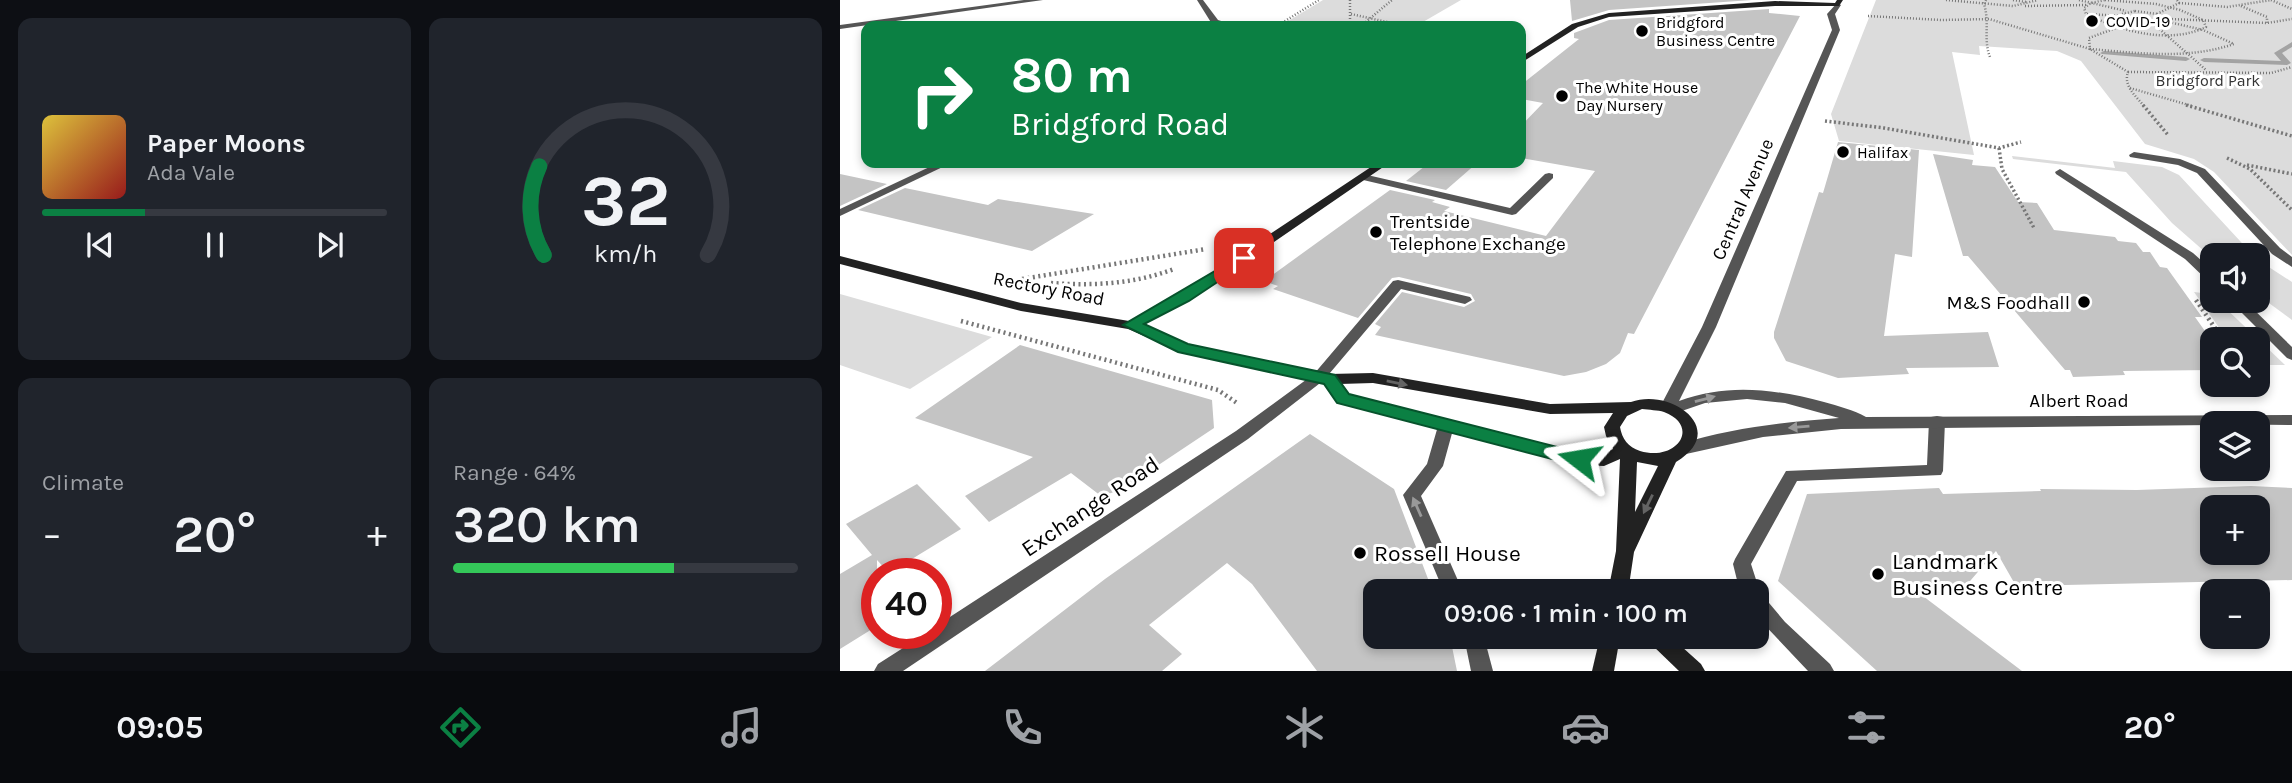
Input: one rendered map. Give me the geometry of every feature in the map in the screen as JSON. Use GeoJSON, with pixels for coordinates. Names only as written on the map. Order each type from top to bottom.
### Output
{"type":"FeatureCollection","features":[{"type":"Feature","properties":{"kind":"street"},"geometry":{"type":"LineString","coordinates":[[891,21],[1040,0]]}},
{"type":"Feature","properties":{"kind":"street"},"geometry":{"type":"LineString","coordinates":[[1200,0],[1214,21]]}},
{"type":"Feature","properties":{"kind":"street"},"geometry":{"type":"LineString","coordinates":[[1526,56],[1576,25],[1616,14],[1839,2]]}},
{"type":"Feature","properties":{"kind":"street","name":"Central Avenue"},"geometry":{"type":"LineString","coordinates":[[1671,408],[1709,327],[1836,30],[1831,13],[1839,2]]}},
{"type":"Feature","properties":{"kind":"street"},"geometry":{"type":"LineString","coordinates":[[840,27],[861,25]]}},
{"type":"Feature","properties":{"kind":"street"},"geometry":{"type":"LineString","coordinates":[[2134,155],[2182,158],[2201,171],[2276,251],[2292,263]]}},
{"type":"Feature","properties":{"kind":"street"},"geometry":{"type":"LineString","coordinates":[[840,213],[935,168]]}},
{"type":"Feature","properties":{"kind":"street"},"geometry":{"type":"LineString","coordinates":[[1131,325],[1183,298],[1376,168]]}},
{"type":"Feature","properties":{"kind":"street"},"geometry":{"type":"LineString","coordinates":[[2060,172],[2189,256],[2200,266]]}},
{"type":"Feature","properties":{"kind":"street"},"geometry":{"type":"LineString","coordinates":[[1363,177],[1512,212],[1549,176]]}},
{"type":"Feature","properties":{"kind":"street","name":"Rectory Road"},"geometry":{"type":"LineString","coordinates":[[840,260],[1021,307],[1131,325],[1184,348],[1324,378],[1373,378],[1550,409],[1630,407]]}},
{"type":"Feature","properties":{"kind":"street","name":"Exchange Road"},"geometry":{"type":"LineString","coordinates":[[885,671],[1324,378],[1398,284],[1465,300]]}},
{"type":"Feature","properties":{"kind":"street"},"geometry":{"type":"LineString","coordinates":[[2249,313],[2292,355]]}},
{"type":"Feature","properties":{"kind":"street","name":"Rectory Road"},"geometry":{"type":"LineString","coordinates":[[1324,378],[1343,398],[1579,459],[1604,460],[1626,452]]}},
{"type":"Feature","properties":{"kind":"street","name":"Albert Road"},"geometry":{"type":"LineString","coordinates":[[1671,408],[1708,397],[1766,395],[1803,400],[1867,422]]}},
{"type":"Feature","properties":{"kind":"street"},"geometry":{"type":"LineString","coordinates":[[1655,404],[1671,408],[1689,423],[1691,440],[1686,449],[1670,458],[1649,460],[1626,452],[1616,443],[1612,427],[1615,419],[1630,407],[1655,404]]}},
{"type":"Feature","properties":{"kind":"street","name":"Albert Road"},"geometry":{"type":"LineString","coordinates":[[1686,449],[1728,436],[1761,430],[1867,422],[2292,420]]}},
{"type":"Feature","properties":{"kind":"street"},"geometry":{"type":"LineString","coordinates":[[1746,579],[1742,564],[1792,475],[1935,471],[1937,421]]}},
{"type":"Feature","properties":{"kind":"street"},"geometry":{"type":"LineString","coordinates":[[1446,426],[1436,466],[1412,495],[1448,579]]}},
{"type":"Feature","properties":{"kind":"street"},"geometry":{"type":"LineString","coordinates":[[1621,579],[1625,551],[1626,452]]}},
{"type":"Feature","properties":{"kind":"street"},"geometry":{"type":"LineString","coordinates":[[1625,551],[1670,458]]}},
{"type":"Feature","properties":{"kind":"street"},"geometry":{"type":"LineString","coordinates":[[1769,617],[1824,671]]}},
{"type":"Feature","properties":{"kind":"street"},"geometry":{"type":"LineString","coordinates":[[1477,649],[1482,671]]}},
{"type":"Feature","properties":{"kind":"street"},"geometry":{"type":"LineString","coordinates":[[1604,671],[1608,649]]}},
{"type":"Feature","properties":{"kind":"street"},"geometry":{"type":"LineString","coordinates":[[1670,649],[1695,671]]}},
{"type":"Feature","properties":{"kind":"path"},"geometry":{"type":"LineString","coordinates":[[1285,21],[1319,0]]}},
{"type":"Feature","properties":{"kind":"path"},"geometry":{"type":"LineString","coordinates":[[1368,20],[1392,0]]}},
{"type":"Feature","properties":{"kind":"path"},"geometry":{"type":"LineString","coordinates":[[1946,0],[2013,6],[2089,4],[2124,0],[2171,7],[2203,20],[2206,24],[2203,30]]}},
{"type":"Feature","properties":{"kind":"path"},"geometry":{"type":"LineString","coordinates":[[1986,0],[1984,4],[1989,19],[1985,45],[1990,57]]}},
{"type":"Feature","properties":{"kind":"path"},"geometry":{"type":"LineString","coordinates":[[2013,0],[2030,3]]}},
{"type":"Feature","properties":{"kind":"path"},"geometry":{"type":"LineString","coordinates":[[2013,6],[2038,0]]}},
{"type":"Feature","properties":{"kind":"path"},"geometry":{"type":"LineString","coordinates":[[1868,16],[1941,20],[1989,19],[2090,49],[2186,53],[2205,52],[2234,44],[2203,30],[2169,21],[2157,14],[2127,11],[2078,0]]}},
{"type":"Feature","properties":{"kind":"path"},"geometry":{"type":"LineString","coordinates":[[2124,0],[2135,11]]}},
{"type":"Feature","properties":{"kind":"path"},"geometry":{"type":"LineString","coordinates":[[2157,14],[2178,2],[2227,7],[2271,0],[2292,9]]}},
{"type":"Feature","properties":{"kind":"path"},"geometry":{"type":"LineString","coordinates":[[1350,21],[1351,1]]}},
{"type":"Feature","properties":{"kind":"path"},"geometry":{"type":"LineString","coordinates":[[2089,4],[2084,8],[2086,14],[2116,27],[2166,35],[2203,30]]}},
{"type":"Feature","properties":{"kind":"path"},"geometry":{"type":"LineString","coordinates":[[2240,5],[2267,17],[2267,23]]}},
{"type":"Feature","properties":{"kind":"path"},"geometry":{"type":"LineString","coordinates":[[2123,16],[2123,12],[2127,11]]}},
{"type":"Feature","properties":{"kind":"path"},"geometry":{"type":"LineString","coordinates":[[1351,14],[1375,21]]}},
{"type":"Feature","properties":{"kind":"path"},"geometry":{"type":"LineString","coordinates":[[2086,14],[2123,16],[2154,24],[2203,20],[2267,23],[2292,19]]}},
{"type":"Feature","properties":{"kind":"path"},"geometry":{"type":"LineString","coordinates":[[2090,49],[2089,38],[2136,21]]}},
{"type":"Feature","properties":{"kind":"path"},"geometry":{"type":"LineString","coordinates":[[2154,24],[2207,71]]}},
{"type":"Feature","properties":{"kind":"path"},"geometry":{"type":"LineString","coordinates":[[2090,49],[2128,72],[2271,73],[2292,68]]}},
{"type":"Feature","properties":{"kind":"path"},"geometry":{"type":"LineString","coordinates":[[2128,72],[2126,77],[2129,88],[2175,99],[2292,136]]}},
{"type":"Feature","properties":{"kind":"path"},"geometry":{"type":"LineString","coordinates":[[1817,120],[1999,148],[2021,142]]}},
{"type":"Feature","properties":{"kind":"path"},"geometry":{"type":"LineString","coordinates":[[1999,148],[2002,169],[2034,228]]}},
{"type":"Feature","properties":{"kind":"path"},"geometry":{"type":"LineString","coordinates":[[2239,163],[2292,174]]}},
{"type":"Feature","properties":{"kind":"path"},"geometry":{"type":"LineString","coordinates":[[1022,279],[1212,250],[1201,258]]}},
{"type":"Feature","properties":{"kind":"path"},"geometry":{"type":"LineString","coordinates":[[1012,278],[1088,286],[1161,275],[1181,266]]}},
{"type":"Feature","properties":{"kind":"path"},"geometry":{"type":"LineString","coordinates":[[2195,298],[2214,327]]}},
{"type":"Feature","properties":{"kind":"path"},"geometry":{"type":"LineString","coordinates":[[953,319],[1218,390],[1248,411],[1277,408]]}},
{"type":"Feature","properties":{"kind":"green space"},"geometry":{"type":"Polygon","coordinates":[[[1323,0],[1461,0],[1425,21],[1288,21],[1323,0]]]}},
{"type":"Feature","properties":{"kind":"green space","name":"Bridgford Park"},"geometry":{"type":"Polygon","coordinates":[[[1876,0],[2292,0],[2292,255],[2214,172],[2194,159],[2145,144],[2081,61],[2057,51],[1979,46],[1980,55],[1952,52],[1974,155],[1839,141],[1831,114],[1876,0]]]}},
{"type":"Feature","properties":{"kind":"green space"},"geometry":{"type":"Polygon","coordinates":[[[2012,156],[2115,168],[2113,161],[2162,167],[2179,175],[2242,243],[2200,243],[2200,248],[2172,223],[2126,172],[2013,159],[2012,156]]]}},
{"type":"Feature","properties":{"kind":"green space"},"geometry":{"type":"Polygon","coordinates":[[[2270,268],[2292,282],[2292,320],[2270,304],[2270,268]]]}},
{"type":"Feature","properties":{"kind":"green space"},"geometry":{"type":"Polygon","coordinates":[[[840,294],[992,337],[910,389],[840,365],[840,294]]]}},
{"type":"Feature","properties":{"kind":"green space"},"geometry":{"type":"Polygon","coordinates":[[[2209,313],[2231,313],[2245,327],[2219,327],[2209,313]]]}},
{"type":"Feature","properties":{"kind":"green space"},"geometry":{"type":"Polygon","coordinates":[[[2270,351],[2285,365],[2270,365],[2270,351]]]}},
{"type":"Feature","properties":{"kind":"building"},"geometry":{"type":"Polygon","coordinates":[[[1570,0],[1752,0],[1609,10],[1572,21],[1570,0]]]}},
{"type":"Feature","properties":{"kind":"building"},"geometry":{"type":"Polygon","coordinates":[[[1769,9],[1769,13],[1800,16],[1634,334],[1628,333],[1620,353],[1606,364],[1586,372],[1564,376],[1375,335],[1381,327],[1375,324],[1402,292],[1464,307],[1475,301],[1471,294],[1399,277],[1392,278],[1358,318],[1273,289],[1278,286],[1264,281],[1390,190],[1435,200],[1432,202],[1450,207],[1444,211],[1546,236],[1595,171],[1526,159],[1526,121],[1543,103],[1526,100],[1526,81],[1579,39],[1574,38],[1574,33],[1609,20],[1769,9]]]}},
{"type":"Feature","properties":{"kind":"building"},"geometry":{"type":"Polygon","coordinates":[[[1838,142],[1919,150],[1912,257],[1895,254],[1884,336],[1988,332],[1999,367],[1906,368],[1909,374],[1838,378],[1786,361],[1774,338],[1774,332],[1838,142]]]}},
{"type":"Feature","properties":{"kind":"building","name":"M&S Foodhall"},"geometry":{"type":"Polygon","coordinates":[[[1933,154],[1973,160],[1972,165],[1995,167],[2018,202],[2037,203],[2054,230],[2115,237],[2118,241],[2136,243],[2143,252],[2150,252],[2160,267],[2167,268],[2202,317],[2195,317],[2202,327],[2200,370],[2123,371],[2125,375],[2073,377],[2070,370],[2065,370],[1968,256],[1963,256],[1933,154]]]}},
{"type":"Feature","properties":{"kind":"building"},"geometry":{"type":"Polygon","coordinates":[[[1423,168],[1471,168],[1446,190],[1406,181],[1423,168]]]}},
{"type":"Feature","properties":{"kind":"building"},"geometry":{"type":"Polygon","coordinates":[[[840,174],[887,184],[840,206],[840,174]]]}},
{"type":"Feature","properties":{"kind":"building"},"geometry":{"type":"Polygon","coordinates":[[[905,188],[988,205],[998,199],[1094,214],[1032,251],[858,210],[905,188]]]}},
{"type":"Feature","properties":{"kind":"building"},"geometry":{"type":"Polygon","coordinates":[[[1020,345],[1212,400],[1214,428],[1121,490],[1101,496],[1071,473],[989,522],[965,496],[1033,457],[915,418],[1020,345]]]}},
{"type":"Feature","properties":{"kind":"building"},"geometry":{"type":"Polygon","coordinates":[[[1310,434],[1394,489],[1428,579],[1363,579],[1363,649],[1452,649],[1457,671],[1317,671],[1252,584],[1227,563],[1149,625],[1182,654],[1162,671],[985,671],[1105,579],[1310,434]]]}},
{"type":"Feature","properties":{"kind":"building"},"geometry":{"type":"Polygon","coordinates":[[[917,484],[961,529],[914,558],[867,558],[872,555],[846,524],[917,484]]]}},
{"type":"Feature","properties":{"kind":"building"},"geometry":{"type":"Polygon","coordinates":[[[2251,486],[2292,488],[2292,580],[2200,579],[2200,582],[2016,586],[1996,551],[1964,588],[1915,590],[2022,671],[1877,671],[1778,581],[1807,494],[1939,488],[1943,494],[2041,491],[2040,489],[2137,490],[2251,486]]]}},
{"type":"Feature","properties":{"kind":"building"},"geometry":{"type":"Polygon","coordinates":[[[861,562],[861,636],[840,649],[840,574],[861,562]]]}},
{"type":"Feature","properties":{"kind":"waterway"},"geometry":{"type":"LineString","coordinates":[[2204,60],[2287,63],[2278,53],[2292,44]]}},
{"type":"Feature","properties":{"kind":"waterway"},"geometry":{"type":"LineString","coordinates":[[2104,53],[2186,59]]}},
{"type":"Feature","properties":{"kind":"place","name":"COVID-19"},"geometry":{"type":"Point","coordinates":[2092,21]}},
{"type":"Feature","properties":{"kind":"place","name":"Bridgford Business Centre"},"geometry":{"type":"Point","coordinates":[1642,31]}},
{"type":"Feature","properties":{"kind":"place","name":"The White House Day Nursery"},"geometry":{"type":"Point","coordinates":[1562,96]}},
{"type":"Feature","properties":{"kind":"place","name":"Halifax"},"geometry":{"type":"Point","coordinates":[1843,152]}},
{"type":"Feature","properties":{"kind":"place","name":"Trentside Telephone Exchange"},"geometry":{"type":"Point","coordinates":[1376,232]}},
{"type":"Feature","properties":{"kind":"place","name":"M&S Foodhall"},"geometry":{"type":"Point","coordinates":[2084,302]}},
{"type":"Feature","properties":{"kind":"place","name":"Rossell House"},"geometry":{"type":"Point","coordinates":[1360,553]}},
{"type":"Feature","properties":{"kind":"place","name":"Landmark Business Centre"},"geometry":{"type":"Point","coordinates":[1878,574]}},
{"type":"Feature","properties":{"kind":"route"},"geometry":{"type":"LineString","coordinates":[[1244,258],[1183,298],[1131,325],[1184,348],[1329,379],[1343,398],[1579,459]]}}]}
